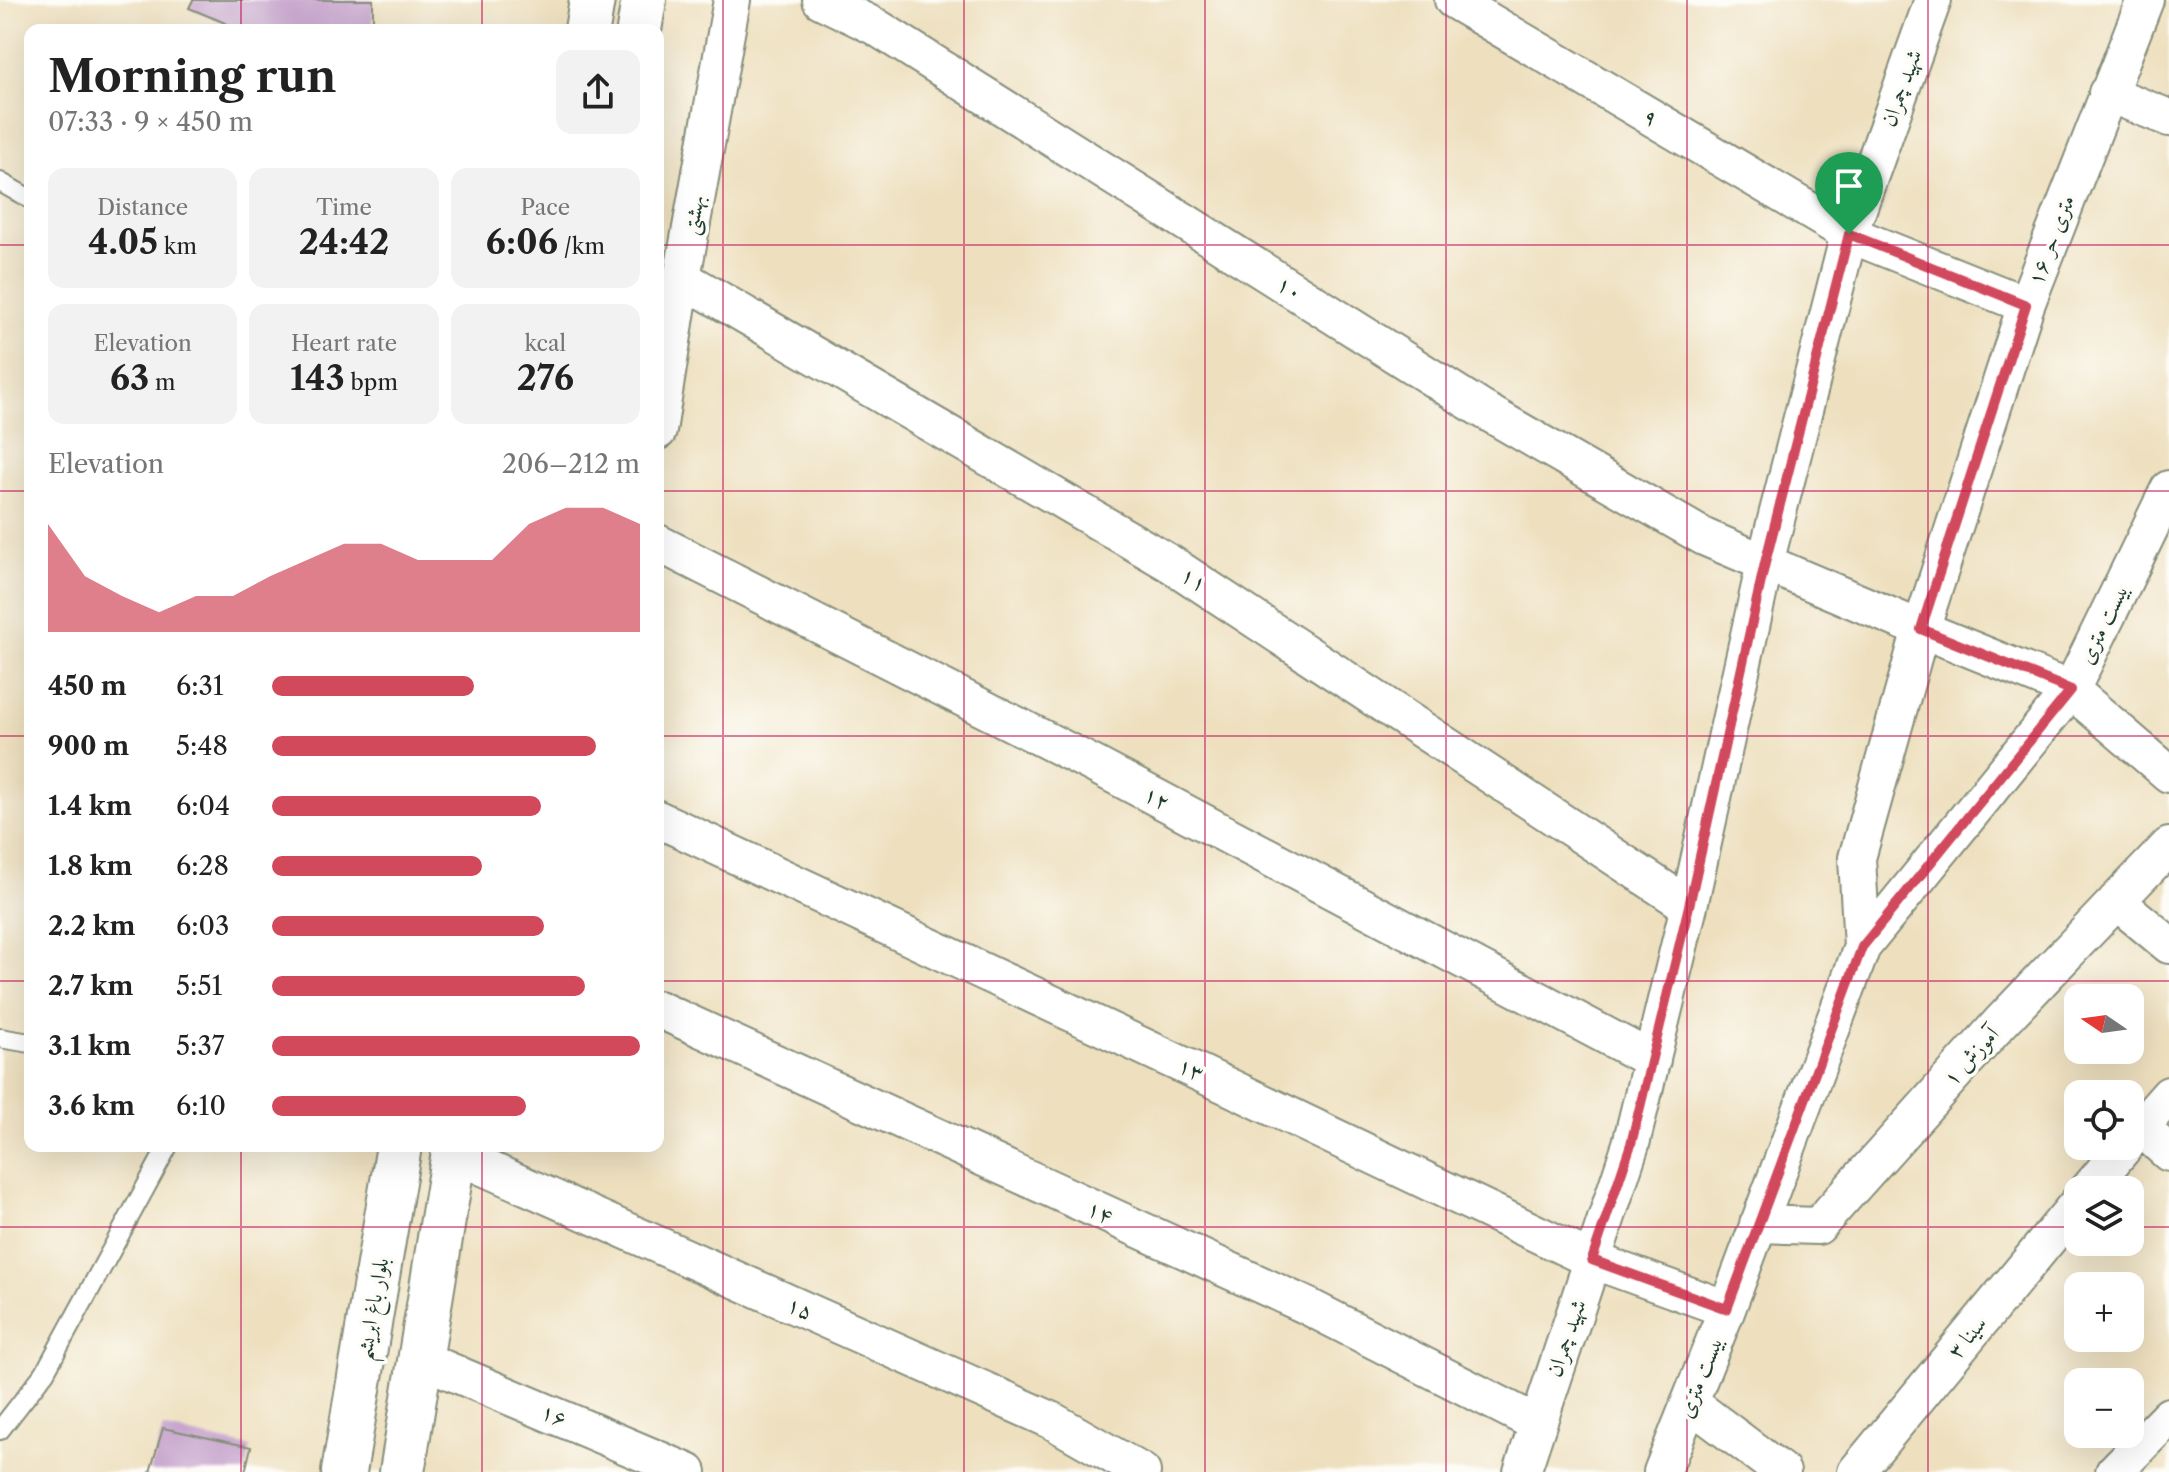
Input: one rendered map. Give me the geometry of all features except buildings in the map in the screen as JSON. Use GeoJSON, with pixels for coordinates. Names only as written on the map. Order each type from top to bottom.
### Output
{"type":"FeatureCollection","features":[{"type":"Feature","properties":{"kind":"main road"},"geometry":{"type":"LineString","coordinates":[[588,24],[592,0]]}},
{"type":"Feature","properties":{"kind":"main road"},"geometry":{"type":"LineString","coordinates":[[640,24],[644,0]]}},
{"type":"Feature","properties":{"kind":"main road","name":"بلوار باغ ابریشم"},"geometry":{"type":"LineString","coordinates":[[344,1472],[398,1152]]}},
{"type":"Feature","properties":{"kind":"main road"},"geometry":{"type":"LineString","coordinates":[[402,1472],[455,1152]]}},
{"type":"Feature","properties":{"kind":"street","name":"بهشتی"},"geometry":{"type":"LineString","coordinates":[[664,393],[732,0]]}},
{"type":"Feature","properties":{"kind":"street","name":"۱۰"},"geometry":{"type":"LineString","coordinates":[[821,0],[876,27],[1480,408],[1704,537],[2071,690],[2169,774]]}},
{"type":"Feature","properties":{"kind":"street","name":"۹"},"geometry":{"type":"LineString","coordinates":[[1453,0],[1849,234],[2026,305]]}},
{"type":"Feature","properties":{"kind":"street","name":"شهید چمران"},"geometry":{"type":"LineString","coordinates":[[1522,1472],[1631,1144],[1689,906],[1765,563],[1849,234],[1933,0]]}},
{"type":"Feature","properties":{"kind":"street","name":"۱۶ متری حر"},"geometry":{"type":"LineString","coordinates":[[1862,947],[1857,858],[1921,629],[2026,305],[2145,0]]}},
{"type":"Feature","properties":{"kind":"street"},"geometry":{"type":"LineString","coordinates":[[2107,93],[2169,118]]}},
{"type":"Feature","properties":{"kind":"street","name":"۱۱"},"geometry":{"type":"LineString","coordinates":[[682,278],[1171,564],[1689,906]]}},
{"type":"Feature","properties":{"kind":"street","name":"بیست متری"},"geometry":{"type":"LineString","coordinates":[[1662,1472],[1727,1309],[1862,947],[2071,690],[2169,489]]}},
{"type":"Feature","properties":{"kind":"street","name":"۱۲"},"geometry":{"type":"LineString","coordinates":[[664,546],[1093,764],[1652,1060]]}},
{"type":"Feature","properties":{"kind":"street","name":"۱۳"},"geometry":{"type":"LineString","coordinates":[[664,822],[1592,1260],[1727,1309]]}},
{"type":"Feature","properties":{"kind":"street","name":"آموزش ۱"},"geometry":{"type":"LineString","coordinates":[[1758,1224],[1818,1226],[2000,1023],[2169,846]]}},
{"type":"Feature","properties":{"kind":"street"},"geometry":{"type":"LineString","coordinates":[[2116,901],[2169,945]]}},
{"type":"Feature","properties":{"kind":"street","name":"۱۴"},"geometry":{"type":"LineString","coordinates":[[664,1012],[1305,1305],[1538,1424]]}},
{"type":"Feature","properties":{"kind":"street"},"geometry":{"type":"LineString","coordinates":[[2144,1123],[2169,1095]]}},
{"type":"Feature","properties":{"kind":"street"},"geometry":{"type":"LineString","coordinates":[[2144,1143],[2169,1153]]}},
{"type":"Feature","properties":{"kind":"street","name":"۱۵"},"geometry":{"type":"LineString","coordinates":[[459,1152],[1051,1420],[1142,1472]]}},
{"type":"Feature","properties":{"kind":"street"},"geometry":{"type":"LineString","coordinates":[[2100,1176],[2113,1160]]}},
{"type":"Feature","properties":{"kind":"street","name":"سینا ۳"},"geometry":{"type":"LineString","coordinates":[[1856,1472],[2064,1220]]}},
{"type":"Feature","properties":{"kind":"street","name":"۱۶"},"geometry":{"type":"LineString","coordinates":[[421,1359],[688,1472]]}},
{"type":"Feature","properties":{"kind":"street"},"geometry":{"type":"LineString","coordinates":[[1690,1403],[1782,1472]]}},
{"type":"Feature","properties":{"kind":"street"},"geometry":{"type":"LineString","coordinates":[[2114,1472],[2169,1416]]}},
{"type":"Feature","properties":{"kind":"lane"},"geometry":{"type":"LineString","coordinates":[[0,182],[24,196]]}},
{"type":"Feature","properties":{"kind":"lane"},"geometry":{"type":"LineString","coordinates":[[0,1038],[24,1042]]}},
{"type":"Feature","properties":{"kind":"lane"},"geometry":{"type":"LineString","coordinates":[[0,1430],[45,1372],[165,1152]]}},
{"type":"Feature","properties":{"kind":"route"},"geometry":{"type":"LineString","coordinates":[[1849,234],[2026,305],[1921,629],[2071,690],[1862,947],[1727,1309],[1592,1260],[1631,1144],[1689,906],[1765,563],[1849,234]]}}]}
